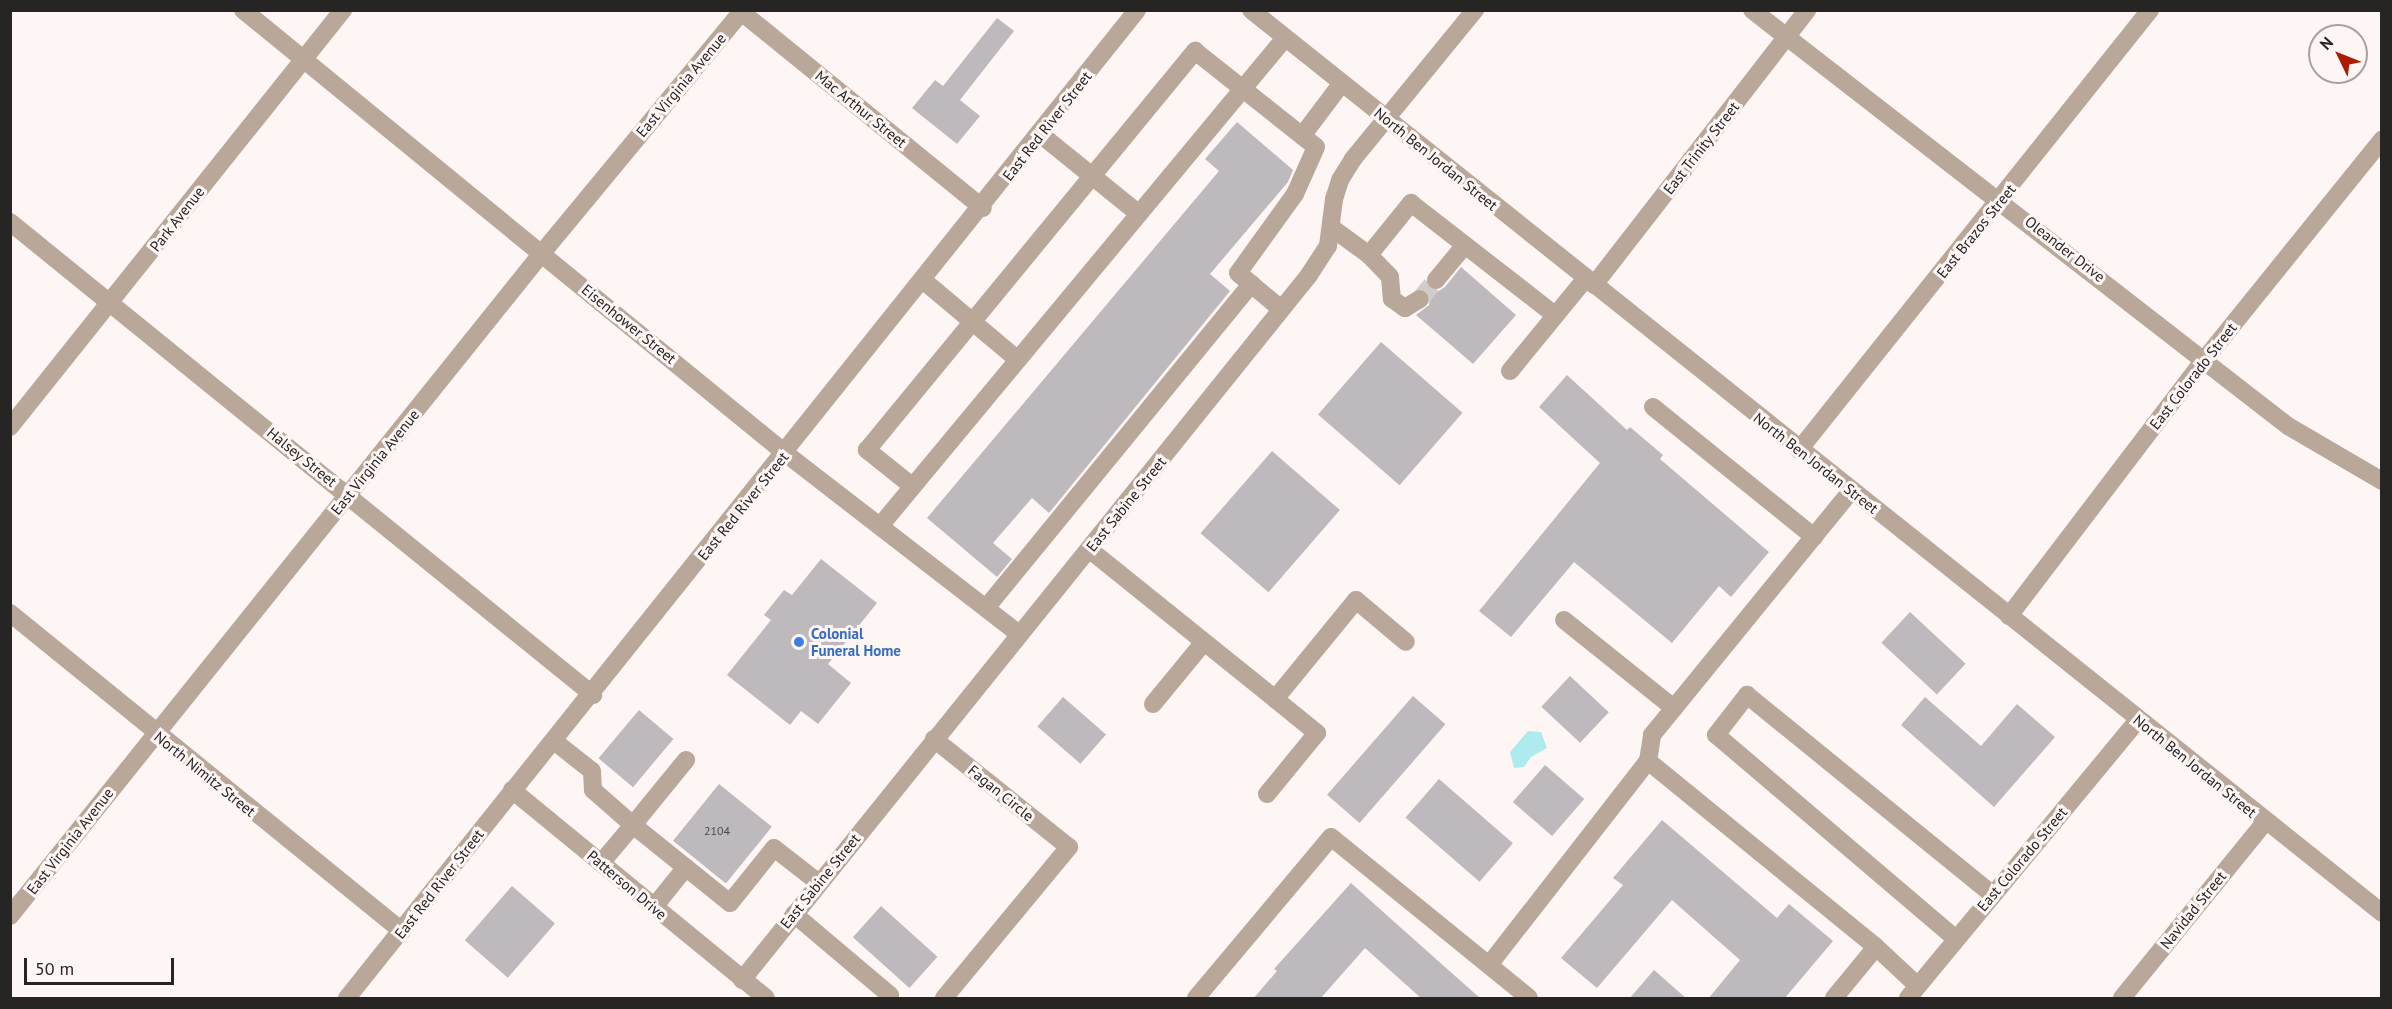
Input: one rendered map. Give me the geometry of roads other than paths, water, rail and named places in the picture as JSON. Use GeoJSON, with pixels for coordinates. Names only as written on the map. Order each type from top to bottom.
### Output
{"type":"FeatureCollection","features":[{"type":"Feature","properties":{"kind":"street","name":"Eisenhower Street"},"geometry":{"type":"LineString","coordinates":[[243,10],[785,453],[1019,634]]}},
{"type":"Feature","properties":{"kind":"street","name":"Park Avenue"},"geometry":{"type":"LineString","coordinates":[[10,427],[112,304],[302,58],[343,10]]}},
{"type":"Feature","properties":{"kind":"street","name":"East Red River Street"},"geometry":{"type":"LineString","coordinates":[[347,999],[512,790],[592,695],[983,208],[1137,10]]}},
{"type":"Feature","properties":{"kind":"street","name":"North Ben Jordan Street"},"geometry":{"type":"LineString","coordinates":[[1251,10],[2265,822],[2380,908]]}},
{"type":"Feature","properties":{"kind":"street","name":"East Sabine Street"},"geometry":{"type":"LineString","coordinates":[[742,980],[934,739],[1090,550],[1281,309],[1328,246],[1340,180],[1475,10]]}},
{"type":"Feature","properties":{"kind":"street","name":"Oleander Drive"},"geometry":{"type":"LineString","coordinates":[[1752,10],[2001,200],[2288,426],[2382,481]]}},
{"type":"Feature","properties":{"kind":"street","name":"East Trinity Street"},"geometry":{"type":"LineString","coordinates":[[1510,371],[1555,315],[1590,282],[1808,10]]}},
{"type":"Feature","properties":{"kind":"street","name":"East Brazos Street"},"geometry":{"type":"LineString","coordinates":[[1798,450],[2001,200],[2151,10]]}},
{"type":"Feature","properties":{"kind":"street","name":"Mac Arthur Street"},"geometry":{"type":"LineString","coordinates":[[741,11],[983,208]]}},
{"type":"Feature","properties":{"kind":"street","name":"East Virginia Avenue"},"geometry":{"type":"LineString","coordinates":[[10,916],[542,253],[741,11]]}},
{"type":"Feature","properties":{"kind":"street"},"geometry":{"type":"LineString","coordinates":[[880,526],[1241,89],[1286,38]]}},
{"type":"Feature","properties":{"kind":"street"},"geometry":{"type":"LineString","coordinates":[[912,486],[867,450],[1195,51],[1316,147],[1295,194],[1238,273],[1281,309]]}},
{"type":"Feature","properties":{"kind":"street"},"geometry":{"type":"LineString","coordinates":[[1302,136],[1342,83]]}},
{"type":"Feature","properties":{"kind":"street"},"geometry":{"type":"LineString","coordinates":[[1040,134],[1138,213]]}},
{"type":"Feature","properties":{"kind":"street","name":"East Colorado Street"},"geometry":{"type":"LineString","coordinates":[[2009,616],[2205,359],[2382,140]]}},
{"type":"Feature","properties":{"kind":"street"},"geometry":{"type":"LineString","coordinates":[[1369,255],[1411,203],[1555,315]]}},
{"type":"Feature","properties":{"kind":"street","name":"Halsey Street"},"geometry":{"type":"LineString","coordinates":[[10,222],[350,495],[592,695]]}},
{"type":"Feature","properties":{"kind":"street"},"geometry":{"type":"LineString","coordinates":[[1332,228],[1369,255],[1390,277],[1392,299],[1405,308],[1420,299]]}},
{"type":"Feature","properties":{"kind":"street"},"geometry":{"type":"LineString","coordinates":[[1436,280],[1465,245]]}},
{"type":"Feature","properties":{"kind":"street"},"geometry":{"type":"LineString","coordinates":[[924,281],[1017,359]]}},
{"type":"Feature","properties":{"kind":"street"},"geometry":{"type":"LineString","coordinates":[[986,608],[1251,284]]}},
{"type":"Feature","properties":{"kind":"street"},"geometry":{"type":"LineString","coordinates":[[1653,407],[1814,537]]}},
{"type":"Feature","properties":{"kind":"street"},"geometry":{"type":"LineString","coordinates":[[1489,965],[1648,761],[1652,735],[1851,491]]}},
{"type":"Feature","properties":{"kind":"street"},"geometry":{"type":"LineString","coordinates":[[1090,550],[1317,733],[1267,794]]}},
{"type":"Feature","properties":{"kind":"street"},"geometry":{"type":"LineString","coordinates":[[1275,699],[1356,600],[1406,642]]}},
{"type":"Feature","properties":{"kind":"street","name":"North Nimitz Street"},"geometry":{"type":"LineString","coordinates":[[10,614],[155,734],[402,931]]}},
{"type":"Feature","properties":{"kind":"street"},"geometry":{"type":"LineString","coordinates":[[1564,620],[1674,708]]}},
{"type":"Feature","properties":{"kind":"street"},"geometry":{"type":"LineString","coordinates":[[1153,704],[1204,642]]}},
{"type":"Feature","properties":{"kind":"street"},"geometry":{"type":"LineString","coordinates":[[1956,939],[1716,735],[1747,695],[1992,895]]}},
{"type":"Feature","properties":{"kind":"street","name":"East Colorado Street"},"geometry":{"type":"LineString","coordinates":[[1913,992],[2138,720]]}},
{"type":"Feature","properties":{"kind":"street","name":"Fagan Circle"},"geometry":{"type":"LineString","coordinates":[[934,739],[1069,847],[944,999]]}},
{"type":"Feature","properties":{"kind":"street"},"geometry":{"type":"LineString","coordinates":[[554,741],[592,771],[593,790],[730,903],[774,848],[819,883]]}},
{"type":"Feature","properties":{"kind":"street"},"geometry":{"type":"LineString","coordinates":[[601,864],[686,760]]}},
{"type":"Feature","properties":{"kind":"street"},"geometry":{"type":"LineString","coordinates":[[1648,761],[1876,946],[1913,992]]}},
{"type":"Feature","properties":{"kind":"street","name":"Patterson Drive"},"geometry":{"type":"LineString","coordinates":[[512,790],[766,999]]}},
{"type":"Feature","properties":{"kind":"street","name":"Navidad Street"},"geometry":{"type":"LineString","coordinates":[[2122,999],[2265,822]]}},
{"type":"Feature","properties":{"kind":"street"},"geometry":{"type":"LineString","coordinates":[[1196,999],[1331,837],[1529,999]]}},
{"type":"Feature","properties":{"kind":"street"},"geometry":{"type":"LineString","coordinates":[[654,907],[686,867]]}},
{"type":"Feature","properties":{"kind":"street"},"geometry":{"type":"LineString","coordinates":[[794,914],[890,995]]}},
{"type":"Feature","properties":{"kind":"street"},"geometry":{"type":"LineString","coordinates":[[1834,999],[1876,946]]}},
{"type":"Feature","properties":{"kind":"water"},"geometry":{"type":"Polygon","coordinates":[[[1528,731],[1541,732],[1547,748],[1531,757],[1524,767],[1514,768],[1510,752],[1528,731]]]}},
{"type":"Feature","properties":{"kind":"tunnel"},"geometry":{"type":"LineString","coordinates":[[1420,299],[1436,280]]}},
{"type":"Feature","properties":{"kind":"place","name":"Colonial Funeral Home"},"geometry":{"type":"Point","coordinates":[799,642]}}]}
